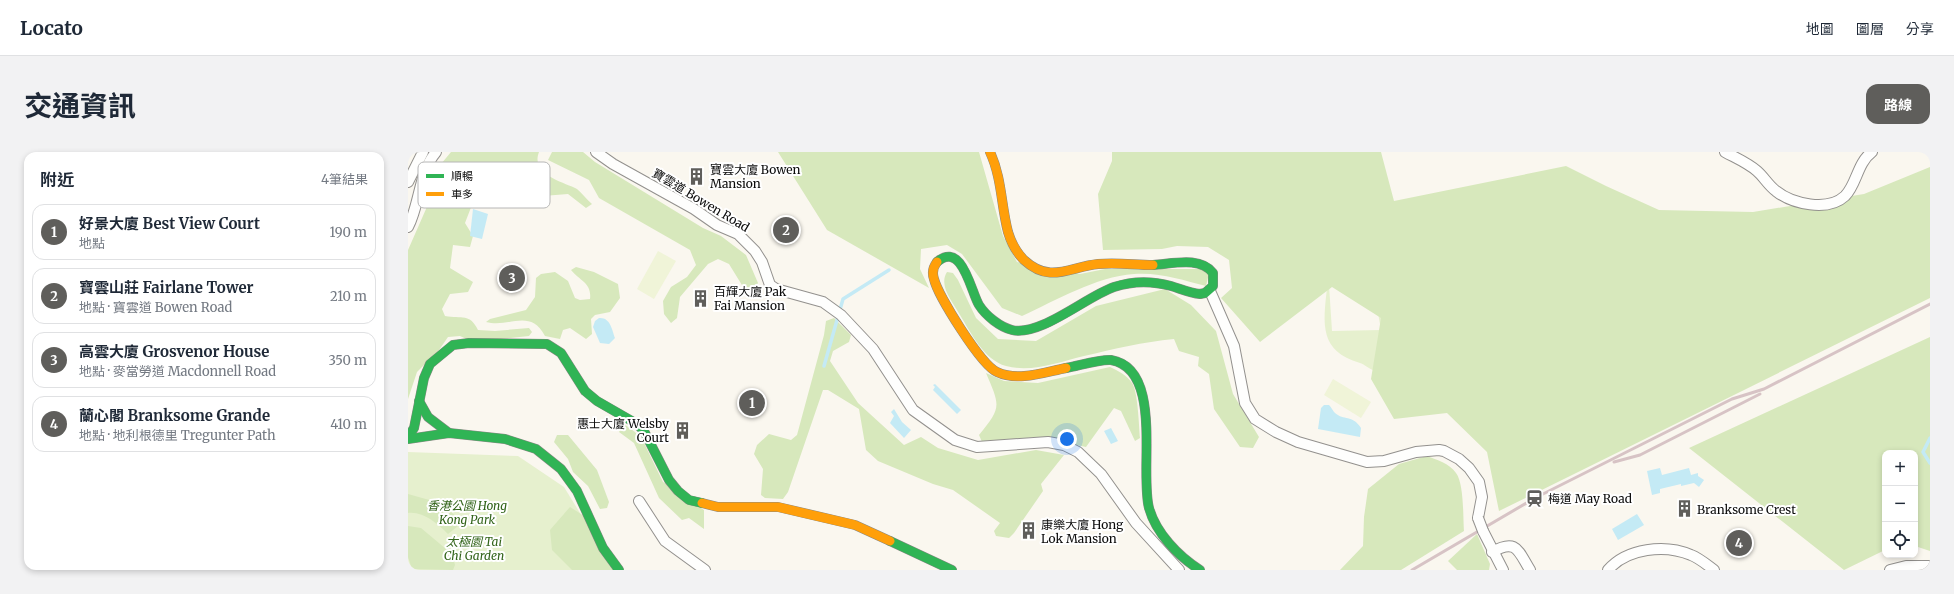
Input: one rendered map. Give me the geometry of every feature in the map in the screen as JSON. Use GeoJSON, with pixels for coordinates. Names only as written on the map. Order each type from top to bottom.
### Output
{"type":"FeatureCollection","features":[{"type":"Feature","properties":{"kind":"main road"},"geometry":{"type":"LineString","coordinates":[[990,152],[996,168],[1012,244],[1022,259],[1033,268],[1046,273],[1058,274],[1098,264],[1200,264],[1208,267],[1212,273],[1214,282],[1210,291],[1200,294],[1157,283],[1142,282],[1123,284],[1096,294],[1034,329],[1022,331],[1006,328],[983,310],[976,298],[964,268],[959,261],[951,257],[942,259],[935,265],[933,273],[938,289],[980,357],[994,370],[1005,375],[1020,376],[1110,360],[1119,361],[1132,370],[1140,382],[1145,403],[1146,488],[1149,509],[1165,537],[1179,552],[1200,570]]}},
{"type":"Feature","properties":{"kind":"main road"},"geometry":{"type":"LineString","coordinates":[[408,438],[414,428],[424,378],[430,364],[453,345],[469,343],[547,344],[562,353],[585,391],[604,405],[638,424],[644,431],[669,480],[678,491],[689,500],[718,507],[778,507],[855,525],[952,570]]}},
{"type":"Feature","properties":{"kind":"main road"},"geometry":{"type":"LineString","coordinates":[[419,401],[428,416],[449,433]]}},
{"type":"Feature","properties":{"kind":"main road"},"geometry":{"type":"LineString","coordinates":[[408,438],[449,433],[518,442],[536,449],[561,469],[577,491],[603,548],[619,570]]}},
{"type":"Feature","properties":{"kind":"street"},"geometry":{"type":"LineString","coordinates":[[408,182],[421,156],[429,162],[436,152]]}},
{"type":"Feature","properties":{"kind":"street","name":"寶雲道 Bowen Road"},"geometry":{"type":"LineString","coordinates":[[596,152],[613,164],[694,209],[717,225],[738,234],[755,251],[770,285],[776,289],[823,302],[837,312],[873,349],[913,410],[955,440],[977,447],[1053,442],[1070,448],[1086,458],[1101,474],[1136,523],[1179,570]]}},
{"type":"Feature","properties":{"kind":"street"},"geometry":{"type":"LineString","coordinates":[[1725,152],[1757,171],[1780,195],[1799,202],[1821,204],[1834,203],[1844,196],[1862,163],[1872,152]]}},
{"type":"Feature","properties":{"kind":"street"},"geometry":{"type":"LineString","coordinates":[[408,227],[418,202]]}},
{"type":"Feature","properties":{"kind":"street"},"geometry":{"type":"LineString","coordinates":[[1210,291],[1234,346],[1245,403],[1255,419],[1276,432],[1298,442],[1368,462],[1378,462],[1421,451],[1444,451],[1464,464],[1479,482],[1482,492],[1478,518],[1482,531],[1500,569]]}},
{"type":"Feature","properties":{"kind":"street"},"geometry":{"type":"LineString","coordinates":[[639,501],[665,541],[705,570]]}},
{"type":"Feature","properties":{"kind":"street"},"geometry":{"type":"LineString","coordinates":[[1492,552],[1505,546],[1512,546],[1521,553],[1530,570]]}},
{"type":"Feature","properties":{"kind":"street"},"geometry":{"type":"LineString","coordinates":[[1608,570],[1615,562],[1629,554],[1651,549],[1686,553],[1699,559],[1714,570]]}},
{"type":"Feature","properties":{"kind":"street"},"geometry":{"type":"LineString","coordinates":[[1890,570],[1915,565],[1930,566]]}},
{"type":"Feature","properties":{"kind":"green space"},"geometry":{"type":"Polygon","coordinates":[[[451,152],[539,152],[538,162],[443,162],[451,152]]]}},
{"type":"Feature","properties":{"kind":"green space"},"geometry":{"type":"Polygon","coordinates":[[[552,152],[583,152],[595,162],[703,228],[721,236],[746,255],[758,283],[756,288],[745,290],[729,264],[718,259],[708,264],[680,297],[677,318],[671,323],[664,314],[663,301],[671,287],[687,277],[696,265],[690,250],[599,198],[589,180],[548,160],[552,152]]]}},
{"type":"Feature","properties":{"kind":"green space"},"geometry":{"type":"Polygon","coordinates":[[[778,152],[979,152],[1003,236],[1017,262],[1080,274],[1105,269],[1210,269],[1206,286],[1153,274],[1119,276],[1076,290],[1022,316],[1002,308],[962,254],[947,245],[921,249],[920,269],[929,288],[827,230],[778,152]]]}},
{"type":"Feature","properties":{"kind":"green space"},"geometry":{"type":"Polygon","coordinates":[[[1112,152],[1381,152],[1394,201],[1566,166],[1659,210],[1753,212],[1864,194],[1930,167],[1930,298],[1499,511],[1487,452],[1447,413],[1394,419],[1371,379],[1381,318],[1332,287],[1260,342],[1221,298],[1232,288],[1229,260],[1208,247],[1177,246],[1162,249],[1103,250],[1098,194],[1112,161],[1112,152]]]}},
{"type":"Feature","properties":{"kind":"green space"},"geometry":{"type":"Polygon","coordinates":[[[550,176],[577,189],[592,204],[586,208],[568,194],[550,195],[550,176]]]}},
{"type":"Feature","properties":{"kind":"green space"},"geometry":{"type":"Polygon","coordinates":[[[471,208],[465,223],[473,236],[470,247],[453,245],[450,268],[473,282],[468,292],[450,294],[442,309],[445,316],[469,319],[478,330],[495,331],[529,328],[532,332],[529,336],[473,342],[460,336],[448,337],[439,350],[417,372],[408,399],[408,250],[426,209],[471,208]]]}},
{"type":"Feature","properties":{"kind":"green space"},"geometry":{"type":"Polygon","coordinates":[[[658,251],[676,261],[654,299],[637,289],[658,251]]]}},
{"type":"Feature","properties":{"kind":"green space"},"geometry":{"type":"Polygon","coordinates":[[[576,267],[594,272],[618,284],[620,298],[610,312],[595,315],[591,319],[592,334],[586,339],[570,328],[563,330],[560,339],[545,336],[533,323],[526,321],[503,323],[486,322],[490,319],[526,310],[535,297],[536,278],[541,274],[555,272],[568,281],[575,298],[580,300],[590,299],[589,289],[585,283],[571,270],[576,267]]]}},
{"type":"Feature","properties":{"kind":"green space"},"geometry":{"type":"Polygon","coordinates":[[[947,272],[953,273],[958,280],[976,318],[998,339],[1036,341],[1096,306],[1165,289],[1191,305],[1216,331],[1233,394],[1259,437],[1253,448],[1240,447],[1214,409],[1209,374],[1198,366],[1199,357],[1179,351],[1174,339],[1129,346],[1045,366],[1016,368],[1006,366],[991,358],[979,345],[950,299],[944,283],[947,272]]]}},
{"type":"Feature","properties":{"kind":"green space"},"geometry":{"type":"Polygon","coordinates":[[[1329,285],[1332,331],[1381,330],[1377,307],[1389,320],[1373,370],[1347,358],[1337,351],[1330,343],[1325,324],[1327,288],[1329,285]]]}},
{"type":"Feature","properties":{"kind":"green space"},"geometry":{"type":"Polygon","coordinates":[[[834,318],[851,335],[849,342],[833,351],[830,361],[858,403],[904,445],[921,437],[938,448],[978,460],[1036,450],[1064,455],[1041,484],[1043,491],[1009,538],[996,536],[994,531],[1000,523],[953,490],[933,484],[878,461],[866,450],[859,409],[828,390],[823,390],[788,492],[783,499],[765,498],[761,495],[763,469],[754,454],[757,445],[769,434],[791,440],[797,435],[824,335],[826,321],[834,318]]]}},
{"type":"Feature","properties":{"kind":"green space"},"geometry":{"type":"Polygon","coordinates":[[[1930,337],[1930,551],[1918,547],[1918,450],[1882,450],[1882,551],[1844,570],[1689,448],[1930,337]]]}},
{"type":"Feature","properties":{"kind":"green space"},"geometry":{"type":"Polygon","coordinates":[[[1110,367],[1125,375],[1134,387],[1137,401],[1140,438],[1135,441],[1121,411],[1114,408],[1086,447],[1038,437],[982,442],[979,435],[992,418],[996,406],[994,393],[986,373],[1004,381],[1038,383],[1110,367]]]}},
{"type":"Feature","properties":{"kind":"green space"},"geometry":{"type":"Polygon","coordinates":[[[1333,379],[1371,402],[1361,418],[1324,395],[1333,379]]]}},
{"type":"Feature","properties":{"kind":"green space"},"geometry":{"type":"Polygon","coordinates":[[[624,424],[635,432],[644,443],[663,482],[704,510],[704,529],[689,518],[682,520],[659,498],[634,443],[619,432],[624,424]]]}},
{"type":"Feature","properties":{"kind":"green space"},"geometry":{"type":"Polygon","coordinates":[[[557,435],[568,435],[597,470],[609,502],[607,508],[600,509],[588,486],[573,472],[568,459],[554,442],[557,435]]]}},
{"type":"Feature","properties":{"kind":"green space","name":"香港公園 Hong Kong Park"},"geometry":{"type":"Polygon","coordinates":[[[408,452],[518,456],[564,487],[615,570],[408,570],[408,452]]]}},
{"type":"Feature","properties":{"kind":"green space"},"geometry":{"type":"Polygon","coordinates":[[[1427,456],[1443,462],[1456,473],[1459,478],[1462,492],[1464,531],[1401,570],[1340,570],[1363,546],[1364,517],[1368,489],[1399,464],[1427,456]]]}},
{"type":"Feature","properties":{"kind":"green space"},"geometry":{"type":"Polygon","coordinates":[[[408,494],[440,503],[463,522],[448,534],[435,522],[425,516],[408,513],[408,494]]]}},
{"type":"Feature","properties":{"kind":"green space"},"geometry":{"type":"Polygon","coordinates":[[[570,507],[595,523],[616,570],[572,570],[552,550],[550,530],[570,507]]]}},
{"type":"Feature","properties":{"kind":"green space"},"geometry":{"type":"Polygon","coordinates":[[[408,526],[421,528],[452,554],[455,565],[453,570],[412,569],[408,557],[408,526]]]}},
{"type":"Feature","properties":{"kind":"green space"},"geometry":{"type":"Polygon","coordinates":[[[1477,534],[1490,564],[1489,570],[1457,570],[1448,561],[1477,534]]]}},
{"type":"Feature","properties":{"kind":"water"},"geometry":{"type":"Polygon","coordinates":[[[473,209],[488,214],[482,239],[470,236],[473,209]]]}},
{"type":"Feature","properties":{"kind":"water"},"geometry":{"type":"Polygon","coordinates":[[[599,318],[606,319],[612,327],[615,338],[609,344],[600,343],[593,327],[595,321],[599,318]]]}},
{"type":"Feature","properties":{"kind":"water"},"geometry":{"type":"Polygon","coordinates":[[[935,384],[961,410],[957,414],[933,390],[935,387],[933,385],[935,384]]]}},
{"type":"Feature","properties":{"kind":"water"},"geometry":{"type":"Polygon","coordinates":[[[1324,405],[1329,405],[1338,415],[1351,419],[1358,424],[1361,428],[1360,437],[1318,429],[1321,408],[1324,405]]]}},
{"type":"Feature","properties":{"kind":"water"},"geometry":{"type":"Polygon","coordinates":[[[894,409],[902,422],[911,430],[904,438],[890,423],[894,416],[891,412],[894,409]]]}},
{"type":"Feature","properties":{"kind":"water"},"geometry":{"type":"Polygon","coordinates":[[[1111,428],[1118,441],[1111,444],[1104,431],[1111,428]]]}},
{"type":"Feature","properties":{"kind":"water"},"geometry":{"type":"Polygon","coordinates":[[[1660,468],[1662,475],[1689,468],[1691,475],[1698,473],[1698,476],[1704,480],[1699,487],[1694,483],[1681,486],[1681,484],[1660,489],[1660,493],[1652,495],[1647,471],[1660,468]]]}},
{"type":"Feature","properties":{"kind":"water"},"geometry":{"type":"Polygon","coordinates":[[[1637,514],[1644,525],[1618,540],[1612,529],[1637,514]]]}},
{"type":"Feature","properties":{"kind":"waterway"},"geometry":{"type":"LineString","coordinates":[[824,366],[843,299],[889,270]]}},
{"type":"Feature","properties":{"kind":"waterway"},"geometry":{"type":"LineString","coordinates":[[1930,438],[1923,452],[1930,463]]}},
{"type":"Feature","properties":{"kind":"railway"},"geometry":{"type":"LineString","coordinates":[[1412,570],[1535,498],[1732,399],[1764,389],[1930,304]]}},
{"type":"Feature","properties":{"kind":"railway"},"geometry":{"type":"LineString","coordinates":[[1614,462],[1640,455],[1760,394]]}},
{"type":"Feature","properties":{"kind":"traffic: fast"},"geometry":{"type":"LineString","coordinates":[[937,262],[946,257],[953,258],[964,270],[976,299],[985,313],[998,324],[1007,329],[1023,331],[1036,328],[1049,322],[1091,298],[1121,285],[1142,282],[1157,283],[1200,294],[1205,293],[1213,286],[1213,273],[1201,264],[1185,262],[1153,265]]}},
{"type":"Feature","properties":{"kind":"traffic: fast"},"geometry":{"type":"LineString","coordinates":[[408,437],[414,428],[424,378],[430,364],[453,345],[469,343],[547,344],[561,353],[585,391],[597,401],[637,424],[644,431],[669,480],[678,491],[689,500],[702,503]]}},
{"type":"Feature","properties":{"kind":"traffic: fast"},"geometry":{"type":"LineString","coordinates":[[1066,368],[1111,360],[1127,367],[1138,382],[1144,401],[1146,424],[1147,491],[1149,508],[1152,517],[1162,535],[1176,551],[1200,570]]}},
{"type":"Feature","properties":{"kind":"traffic: fast"},"geometry":{"type":"LineString","coordinates":[[419,401],[428,417],[449,433]]}},
{"type":"Feature","properties":{"kind":"traffic: fast"},"geometry":{"type":"LineString","coordinates":[[408,439],[449,433],[505,439],[536,449],[561,469],[577,491],[603,548],[619,570]]}},
{"type":"Feature","properties":{"kind":"traffic: fast"},"geometry":{"type":"LineString","coordinates":[[890,541],[952,570]]}},
{"type":"Feature","properties":{"kind":"traffic: slow"},"geometry":{"type":"LineString","coordinates":[[990,152],[997,172],[1009,236],[1019,254],[1033,267],[1051,273],[1105,263],[1153,265]]}},
{"type":"Feature","properties":{"kind":"traffic: slow"},"geometry":{"type":"LineString","coordinates":[[937,262],[934,268],[933,277],[943,300],[971,344],[990,367],[997,372],[1014,376],[1032,375],[1066,368]]}},
{"type":"Feature","properties":{"kind":"traffic: slow"},"geometry":{"type":"LineString","coordinates":[[702,503],[718,507],[778,507],[855,525],[890,541]]}},
{"type":"Feature","properties":{"kind":"place","name":"寶雲大廈 Bowen Mansion"},"geometry":{"type":"Point","coordinates":[697,176]}},
{"type":"Feature","properties":{"kind":"place","name":"寶雲山莊 Fairlane Tower"},"geometry":{"type":"Point","coordinates":[786,230]}},
{"type":"Feature","properties":{"kind":"place","name":"高雲大廈 Grosvenor House"},"geometry":{"type":"Point","coordinates":[512,278]}},
{"type":"Feature","properties":{"kind":"place","name":"百輝大廈 Pak Fai Mansion"},"geometry":{"type":"Point","coordinates":[701,298]}},
{"type":"Feature","properties":{"kind":"place","name":"好景大廈 Best View Court"},"geometry":{"type":"Point","coordinates":[752,403]}},
{"type":"Feature","properties":{"kind":"place","name":"惠士大廈 Welsby Court"},"geometry":{"type":"Point","coordinates":[682,430]}},
{"type":"Feature","properties":{"kind":"place","name":"梅道 May Road"},"geometry":{"type":"Point","coordinates":[1535,498]}},
{"type":"Feature","properties":{"kind":"place","name":"Branksome Crest"},"geometry":{"type":"Point","coordinates":[1684,509]}},
{"type":"Feature","properties":{"kind":"place","name":"康樂大廈 Hong Lok Mansion"},"geometry":{"type":"Point","coordinates":[1028,531]}},
{"type":"Feature","properties":{"kind":"place","name":"蘭心閣 Branksome Grande"},"geometry":{"type":"Point","coordinates":[1739,543]}},
{"type":"Feature","properties":{"kind":"park label","name":"太極園 Tai Chi Garden"},"geometry":{"type":"Point","coordinates":[474,548]}}]}
